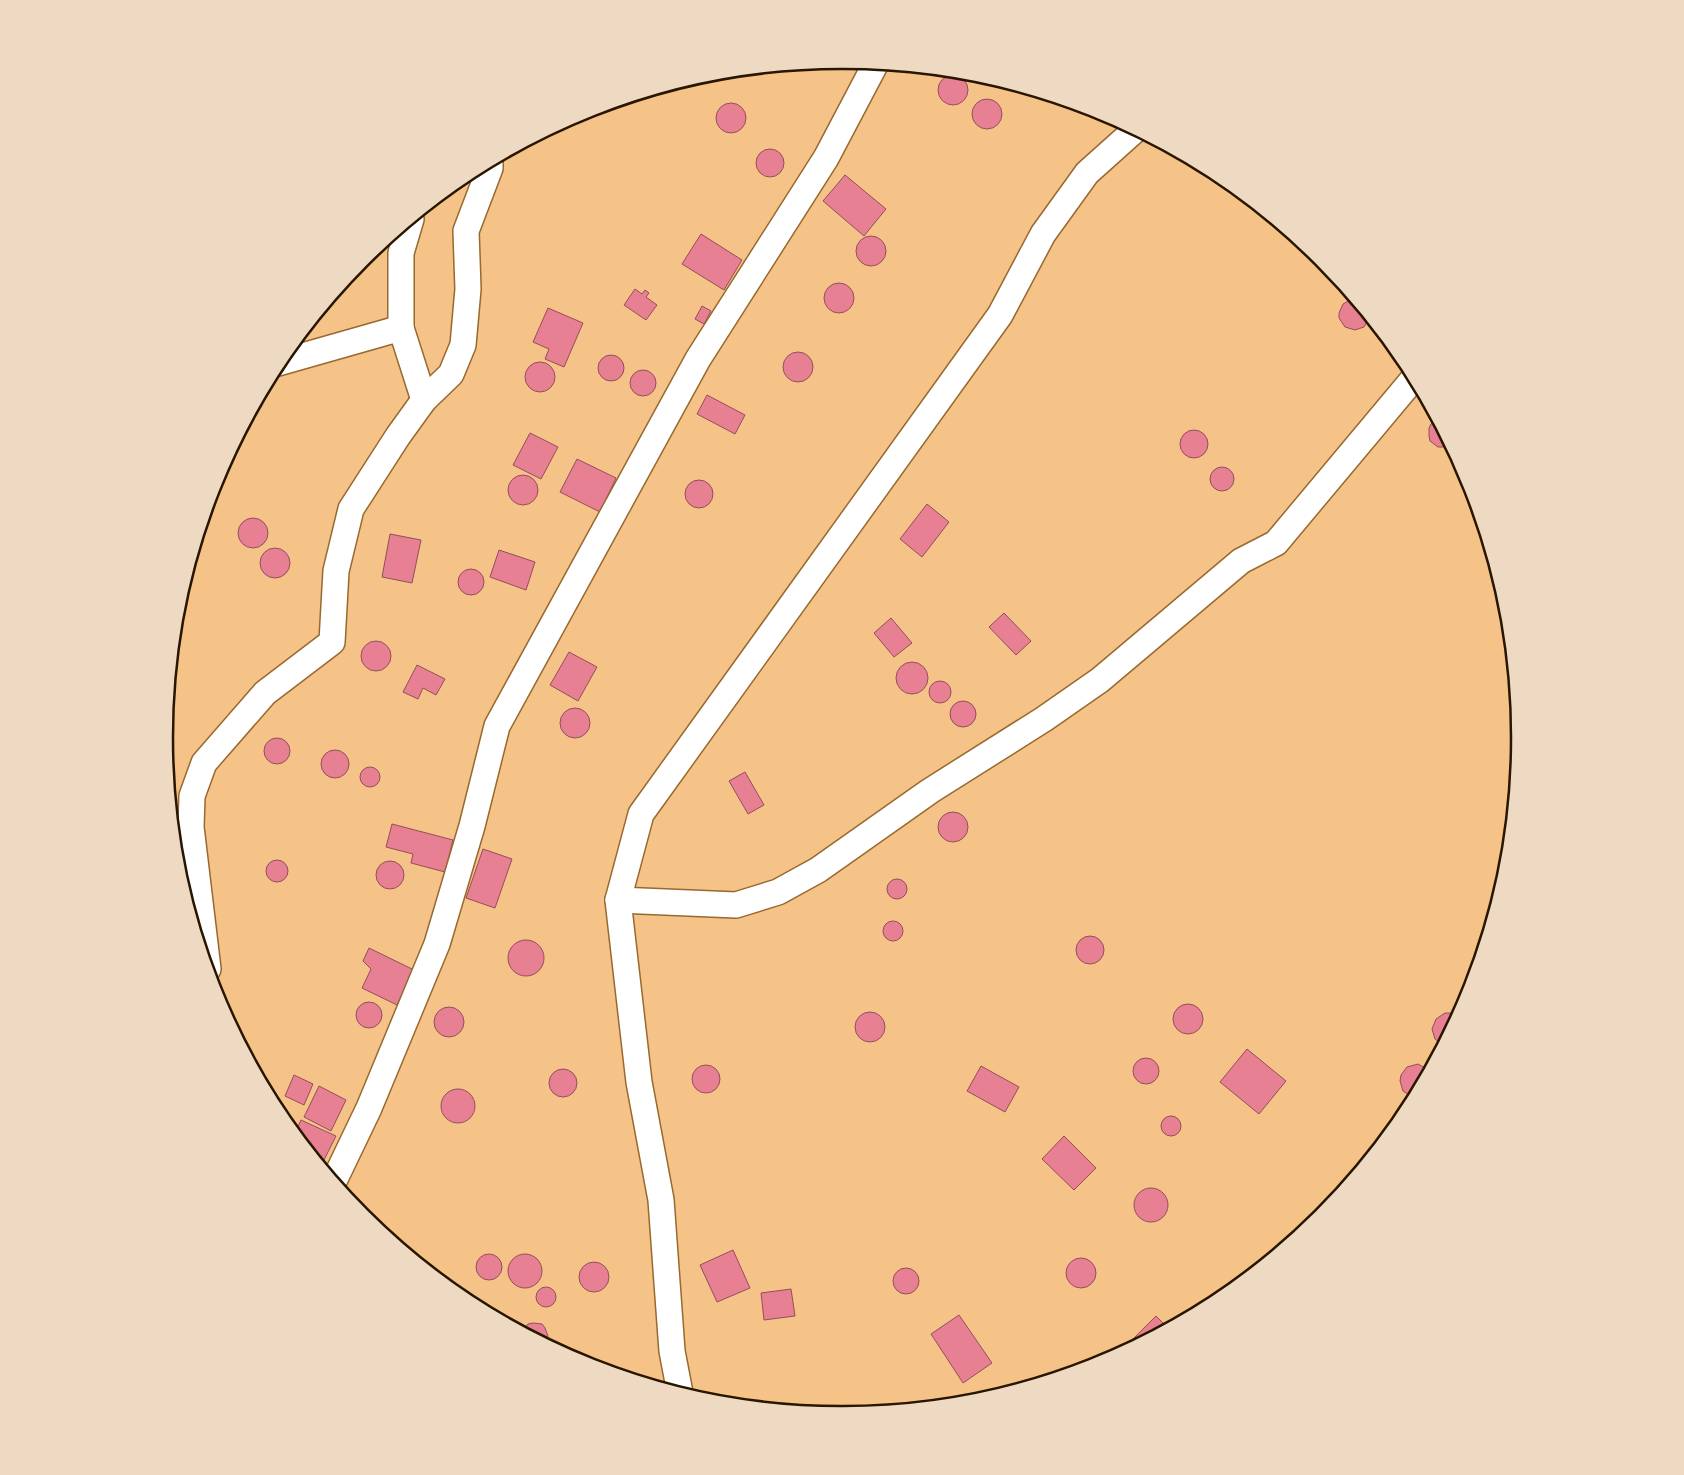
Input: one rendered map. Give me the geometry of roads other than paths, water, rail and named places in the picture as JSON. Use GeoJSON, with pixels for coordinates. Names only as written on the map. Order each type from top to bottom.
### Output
{"type":"FeatureCollection","features":[{"type":"Feature","properties":{"kind":"street"},"geometry":{"type":"LineString","coordinates":[[337,1175],[369,1108],[437,944],[472,826],[497,726],[698,359],[826,158],[872,70]]}},
{"type":"Feature","properties":{"kind":"street"},"geometry":{"type":"LineString","coordinates":[[679,1385],[672,1351],[661,1200],[639,1082],[618,900],[641,814],[985,337],[1000,315],[1042,234],[1087,173],[1130,134]]}},
{"type":"Feature","properties":{"kind":"street"},"geometry":{"type":"LineString","coordinates":[[204,937],[191,827],[192,796],[204,763],[265,693],[332,642],[336,571],[351,509],[398,436],[424,400],[451,374],[463,345],[468,289],[466,231],[490,169]]}},
{"type":"Feature","properties":{"kind":"street"},"geometry":{"type":"LineString","coordinates":[[408,229],[401,253],[401,328],[424,400]]}},
{"type":"Feature","properties":{"kind":"street"},"geometry":{"type":"LineString","coordinates":[[291,359],[401,328]]}},
{"type":"Feature","properties":{"kind":"street"},"geometry":{"type":"LineString","coordinates":[[618,900],[736,905],[778,892],[818,870],[930,791],[1044,719],[1100,680],[1241,561],[1276,543],[1409,384]]}}]}
